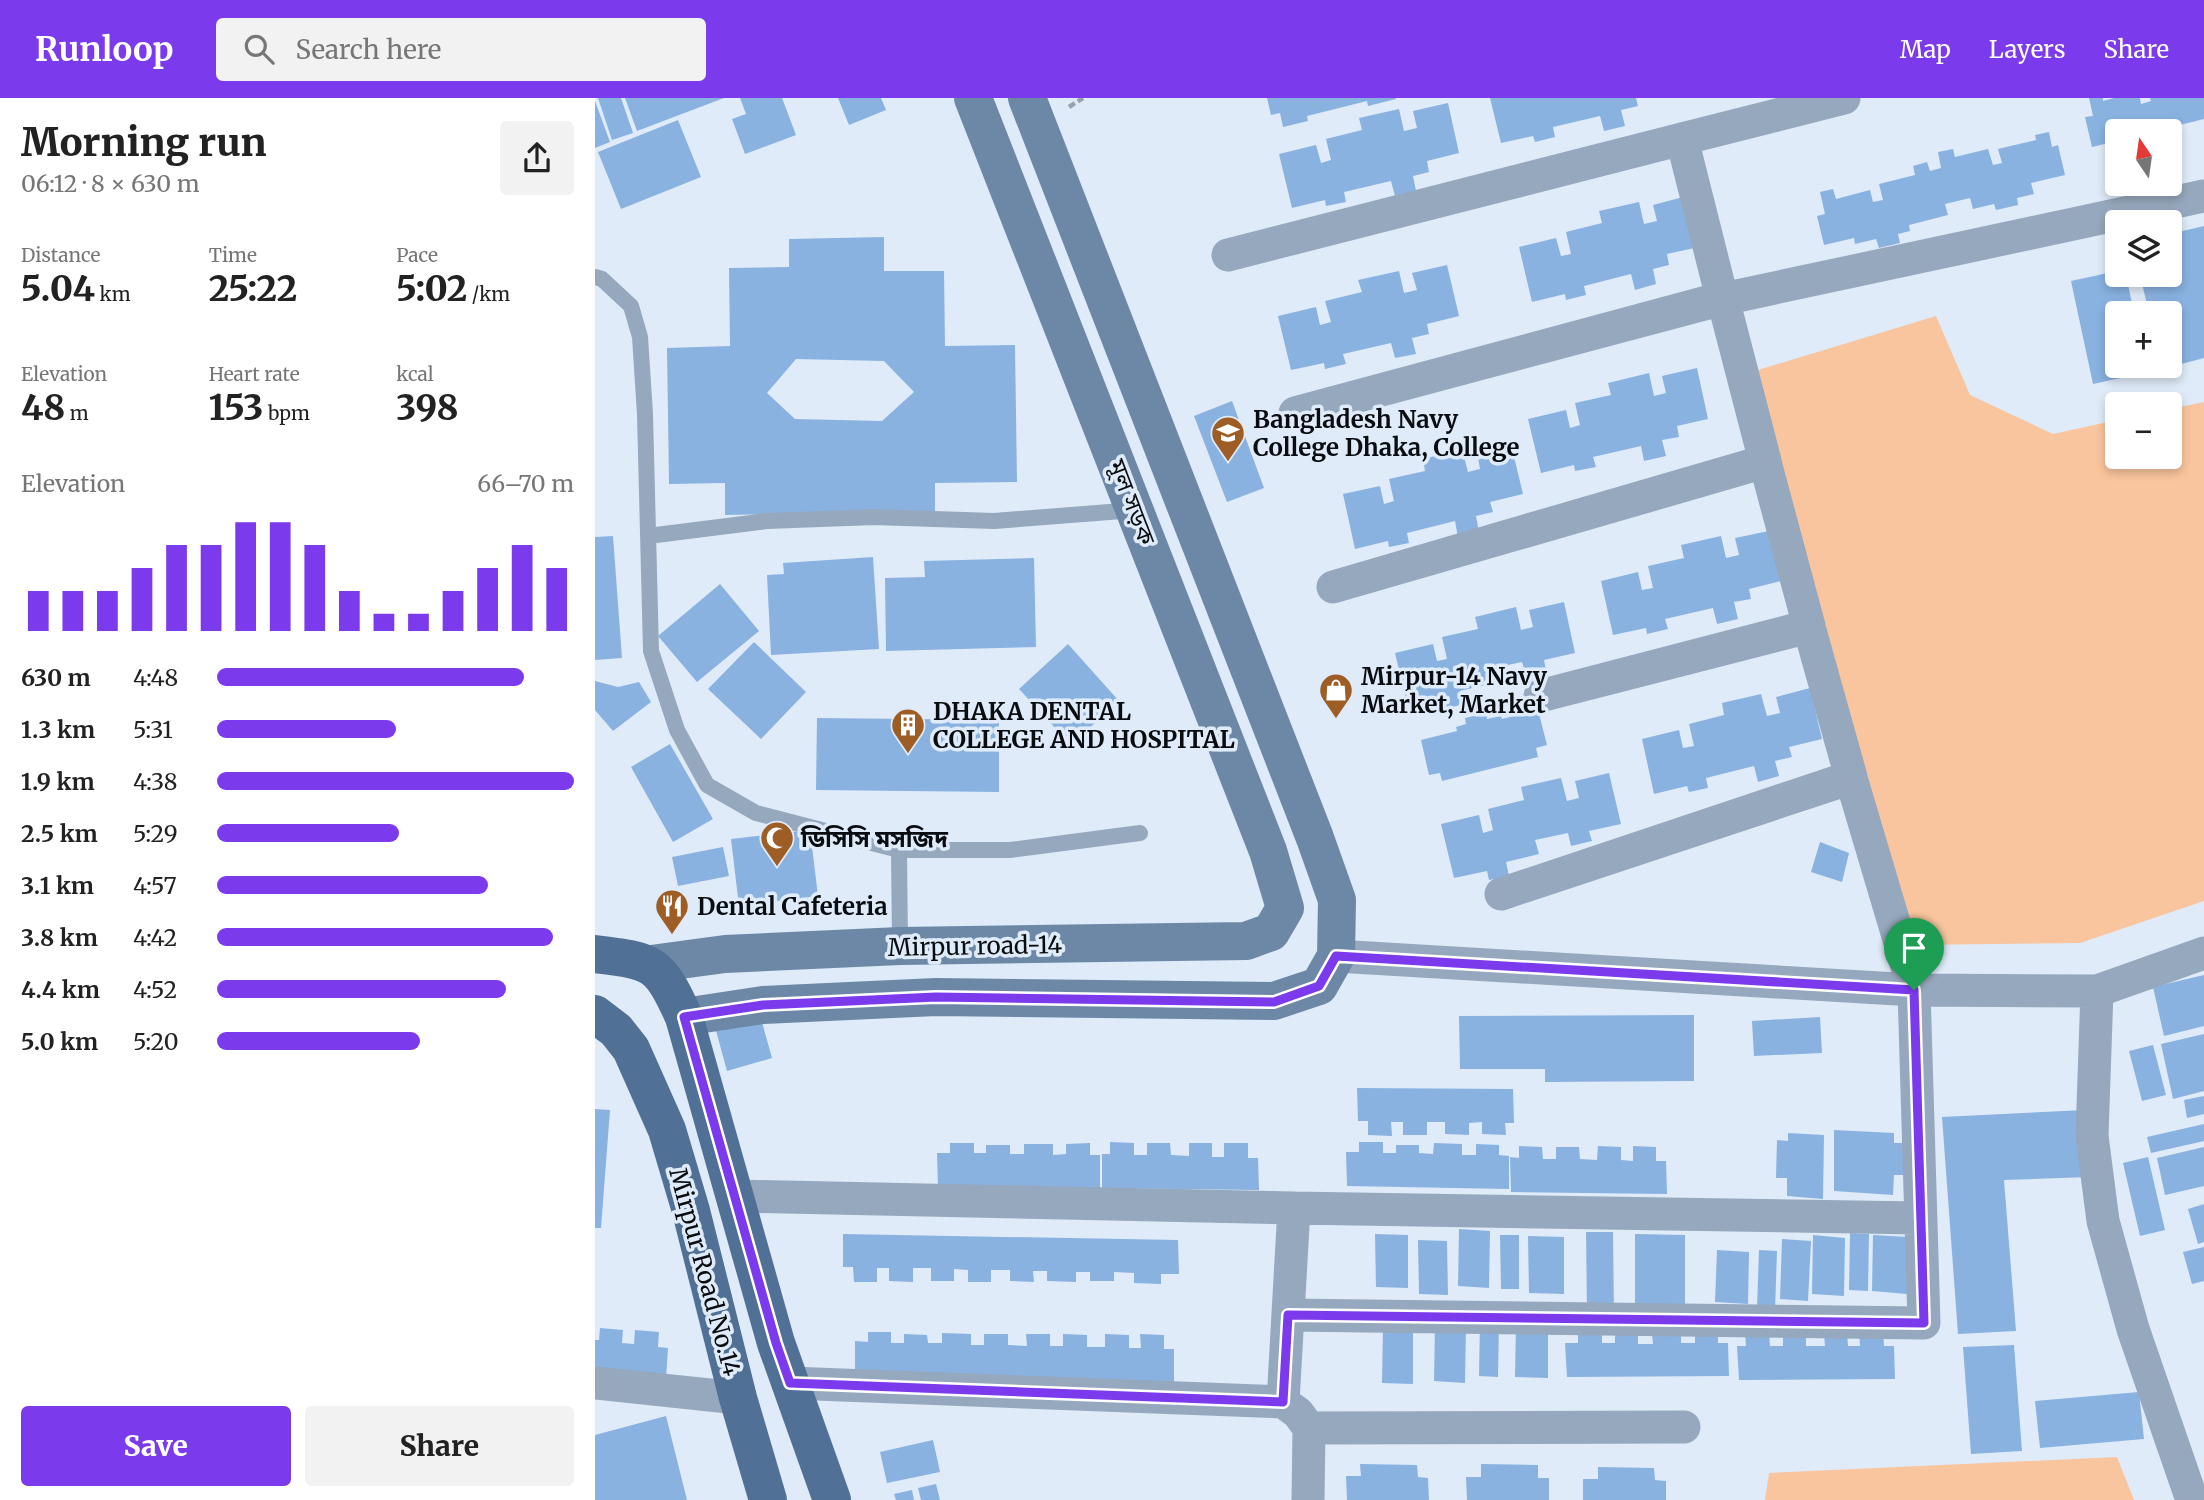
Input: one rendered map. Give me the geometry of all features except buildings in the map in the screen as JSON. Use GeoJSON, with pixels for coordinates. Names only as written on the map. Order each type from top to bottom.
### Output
{"type":"FeatureCollection","features":[{"type":"Feature","properties":{"kind":"main road","name":"Mirpur road-14"},"geometry":{"type":"LineString","coordinates":[[595,954],[636,959],[659,972]]}},
{"type":"Feature","properties":{"kind":"main road","name":"Mirpur Road No.14"},"geometry":{"type":"LineString","coordinates":[[659,972],[684,1017],[776,1343],[832,1500]]}},
{"type":"Feature","properties":{"kind":"main road","name":"Mirpur Road No.14"},"geometry":{"type":"LineString","coordinates":[[595,1014],[616,1030],[631,1049],[667,1130],[768,1500]]}},
{"type":"Feature","properties":{"kind":"street","name":"মূল সড়ক"},"geometry":{"type":"LineString","coordinates":[[973,98],[1268,850],[1285,908]]}},
{"type":"Feature","properties":{"kind":"street","name":"মূল সড়ক"},"geometry":{"type":"LineString","coordinates":[[1027,98],[1338,900]]}},
{"type":"Feature","properties":{"kind":"street"},"geometry":{"type":"LineString","coordinates":[[1228,255],[1844,98]]}},
{"type":"Feature","properties":{"kind":"street"},"geometry":{"type":"LineString","coordinates":[[1682,139],[1722,298],[1309,410],[1723,299],[2204,196]]}},
{"type":"Feature","properties":{"kind":"street"},"geometry":{"type":"LineString","coordinates":[[1540,696],[1809,626],[1765,462],[1347,583],[1765,461],[1723,299]]}},
{"type":"Feature","properties":{"kind":"street"},"geometry":{"type":"LineString","coordinates":[[1579,868],[1851,778],[1809,627],[1581,685]]}},
{"type":"Feature","properties":{"kind":"street"},"geometry":{"type":"LineString","coordinates":[[1288,1315],[1924,1323],[1914,990],[1851,778],[1507,892]]}},
{"type":"Feature","properties":{"kind":"street","name":"Mirpur road-14"},"geometry":{"type":"LineString","coordinates":[[684,1017],[763,1005],[936,997],[1274,1002],[1319,986],[1336,956],[1338,900]]}},
{"type":"Feature","properties":{"kind":"street","name":"Mirpur road-14"},"geometry":{"type":"LineString","coordinates":[[659,972],[725,954],[900,946],[1246,941],[1271,932],[1285,908]]}},
{"type":"Feature","properties":{"kind":"street"},"geometry":{"type":"LineString","coordinates":[[1336,956],[1914,990],[2097,991],[2204,953]]}},
{"type":"Feature","properties":{"kind":"street"},"geometry":{"type":"LineString","coordinates":[[2097,991],[2092,1136],[2103,1222],[2133,1329],[2192,1500]]}},
{"type":"Feature","properties":{"kind":"street"},"geometry":{"type":"LineString","coordinates":[[734,1196],[1294,1209],[1919,1218]]}},
{"type":"Feature","properties":{"kind":"street"},"geometry":{"type":"LineString","coordinates":[[1283,1402],[1294,1209]]}},
{"type":"Feature","properties":{"kind":"street"},"geometry":{"type":"LineString","coordinates":[[595,1383],[738,1398]]}},
{"type":"Feature","properties":{"kind":"street"},"geometry":{"type":"LineString","coordinates":[[790,1383],[1283,1402],[1298,1413],[1309,1428],[1308,1500]]}},
{"type":"Feature","properties":{"kind":"street"},"geometry":{"type":"LineString","coordinates":[[1309,1428],[1684,1427]]}},
{"type":"Feature","properties":{"kind":"lane"},"geometry":{"type":"LineString","coordinates":[[595,277],[602,279],[631,306],[640,337],[646,414],[651,650],[677,730],[707,785],[756,813],[898,850],[1010,850],[1140,833]]}},
{"type":"Feature","properties":{"kind":"lane"},"geometry":{"type":"LineString","coordinates":[[648,536],[767,521],[874,517],[994,521],[1136,510]]}},
{"type":"Feature","properties":{"kind":"lane"},"geometry":{"type":"LineString","coordinates":[[898,850],[900,946]]}},
{"type":"Feature","properties":{"kind":"shaded area"},"geometry":{"type":"Polygon","coordinates":[[[1936,316],[1970,395],[2053,434],[2105,423],[2105,469],[2182,469],[2182,407],[2204,402],[2204,901],[2080,943],[1916,945],[1748,373],[1936,316]]]}},
{"type":"Feature","properties":{"kind":"shaded area"},"geometry":{"type":"Polygon","coordinates":[[[2117,1457],[2134,1500],[1765,1500],[1769,1473],[2117,1457]]]}},
{"type":"Feature","properties":{"kind":"place","name":"Bangladesh Navy College Dhaka, College"},"geometry":{"type":"Point","coordinates":[1228,463]}},
{"type":"Feature","properties":{"kind":"place","name":"Mirpur-14 Navy Market, Market"},"geometry":{"type":"Point","coordinates":[1336,720]}},
{"type":"Feature","properties":{"kind":"place","name":"DHAKA DENTAL COLLEGE AND HOSPITAL"},"geometry":{"type":"Point","coordinates":[908,755]}},
{"type":"Feature","properties":{"kind":"place","name":"ডিসিসি মসজিদ"},"geometry":{"type":"Point","coordinates":[777,868]}},
{"type":"Feature","properties":{"kind":"place","name":"Dental Cafeteria"},"geometry":{"type":"Point","coordinates":[672,936]}},
{"type":"Feature","properties":{"kind":"route"},"geometry":{"type":"LineString","coordinates":[[1336,956],[1914,990],[1924,1323],[1288,1315],[1283,1402],[790,1383],[776,1343],[684,1017],[763,1005],[936,997],[1274,1002],[1319,986],[1336,956]]}}]}
